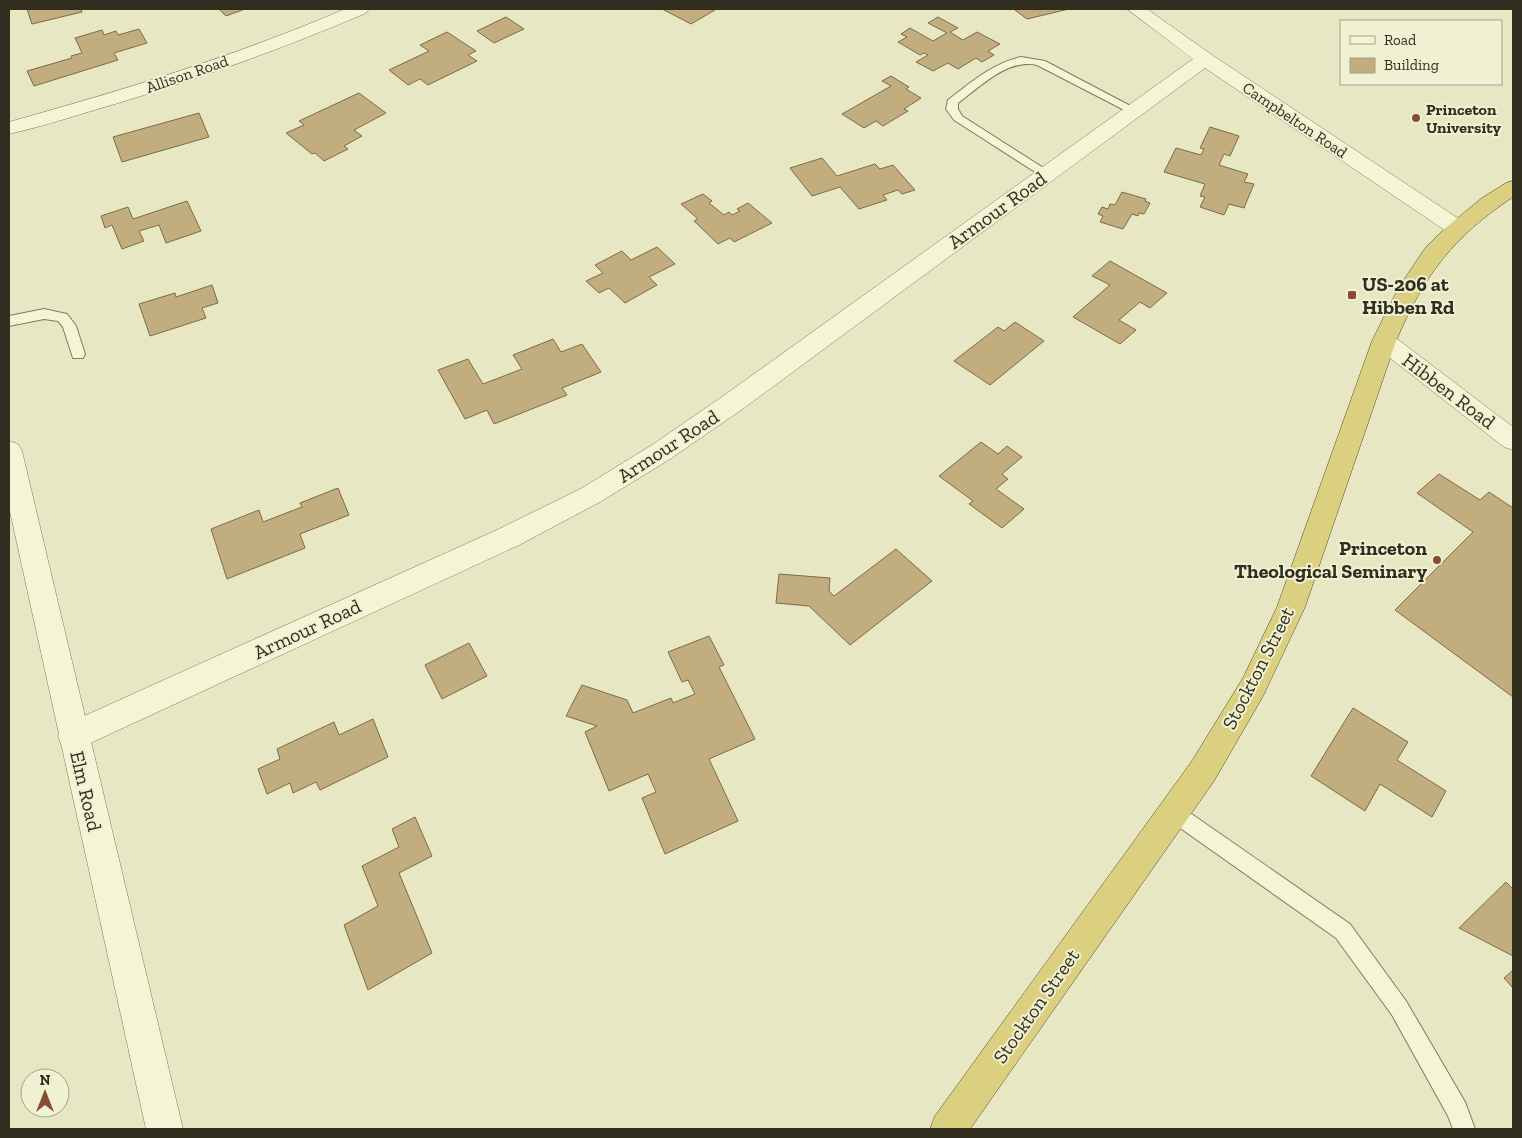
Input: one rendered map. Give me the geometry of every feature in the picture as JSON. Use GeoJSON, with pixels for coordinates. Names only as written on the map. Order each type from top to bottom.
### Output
{"type":"FeatureCollection","features":[{"type":"Feature","properties":{"kind":"highway","name":"Stockton Street"},"geometry":{"type":"LineString","coordinates":[[948,1129],[1203,771],[1253,687],[1291,607],[1384,341],[1398,307],[1418,273],[1456,228],[1513,188]]}},
{"type":"Feature","properties":{"kind":"street","name":"Allison Road"},"geometry":{"type":"LineString","coordinates":[[9,128],[113,99],[199,71],[360,9]]}},
{"type":"Feature","properties":{"kind":"street","name":"Campbelton Road"},"geometry":{"type":"LineString","coordinates":[[1136,9],[1205,59],[1456,228]]}},
{"type":"Feature","properties":{"kind":"street","name":"Armour Road"},"geometry":{"type":"LineString","coordinates":[[73,736],[500,542],[591,495],[661,452],[735,401],[1205,59]]}},
{"type":"Feature","properties":{"kind":"street","name":"Hibben Road"},"geometry":{"type":"LineString","coordinates":[[1384,341],[1513,440]]}},
{"type":"Feature","properties":{"kind":"street","name":"Elm Road"},"geometry":{"type":"LineString","coordinates":[[9,451],[73,736],[165,1129]]}},
{"type":"Feature","properties":{"kind":"lane"},"geometry":{"type":"LineString","coordinates":[[1047,174],[958,118],[952,109],[952,102],[1000,69],[1018,61],[1029,60],[1041,63],[1134,111]]}},
{"type":"Feature","properties":{"kind":"lane"},"geometry":{"type":"LineString","coordinates":[[9,321],[44,314],[62,317],[69,326],[76,342],[78,354]]}},
{"type":"Feature","properties":{"kind":"lane"},"geometry":{"type":"LineString","coordinates":[[1173,812],[1343,931],[1399,1008],[1457,1110],[1464,1129]]}},
{"type":"Feature","properties":{"kind":"building"},"geometry":{"type":"Polygon","coordinates":[[[27,9],[81,9],[82,12],[32,24],[27,9]]]}},
{"type":"Feature","properties":{"kind":"building"},"geometry":{"type":"Polygon","coordinates":[[[219,9],[245,9],[226,16],[219,9]]]}},
{"type":"Feature","properties":{"kind":"building"},"geometry":{"type":"Polygon","coordinates":[[[662,9],[712,9],[715,10],[691,24],[662,9]]]}},
{"type":"Feature","properties":{"kind":"building"},"geometry":{"type":"Polygon","coordinates":[[[1069,9],[1027,19],[1015,10],[1069,9]]]}},
{"type":"Feature","properties":{"kind":"building"},"geometry":{"type":"Polygon","coordinates":[[[506,17],[524,29],[494,43],[477,31],[506,17]]]}},
{"type":"Feature","properties":{"kind":"building"},"geometry":{"type":"Polygon","coordinates":[[[938,17],[958,28],[950,32],[963,40],[977,32],[1000,44],[988,51],[994,55],[982,62],[976,58],[958,69],[948,63],[933,71],[916,62],[928,55],[924,53],[920,55],[898,42],[907,37],[901,34],[910,28],[933,41],[947,33],[928,23],[938,17]]]}},
{"type":"Feature","properties":{"kind":"building"},"geometry":{"type":"Polygon","coordinates":[[[139,29],[147,43],[114,53],[118,60],[34,86],[27,71],[72,58],[71,56],[82,53],[75,38],[102,30],[104,35],[116,31],[118,35],[139,29]]]}},
{"type":"Feature","properties":{"kind":"building"},"geometry":{"type":"Polygon","coordinates":[[[447,32],[476,51],[468,55],[477,61],[428,85],[420,79],[408,85],[389,70],[429,51],[420,45],[447,32]]]}},
{"type":"Feature","properties":{"kind":"building"},"geometry":{"type":"Polygon","coordinates":[[[891,76],[909,87],[906,89],[921,98],[904,109],[908,111],[883,126],[876,121],[864,128],[842,114],[891,86],[882,81],[891,76]]]}},
{"type":"Feature","properties":{"kind":"building"},"geometry":{"type":"Polygon","coordinates":[[[359,93],[386,113],[354,130],[362,136],[344,146],[348,149],[324,161],[286,133],[304,125],[299,121],[359,93]]]}},
{"type":"Feature","properties":{"kind":"building"},"geometry":{"type":"Polygon","coordinates":[[[199,113],[209,137],[122,162],[113,137],[199,113]]]}},
{"type":"Feature","properties":{"kind":"building"},"geometry":{"type":"Polygon","coordinates":[[[1210,127],[1239,136],[1230,156],[1224,154],[1219,165],[1248,174],[1244,182],[1254,184],[1244,208],[1229,204],[1224,215],[1200,207],[1205,197],[1200,196],[1205,184],[1164,172],[1176,148],[1201,155],[1204,149],[1200,148],[1210,127]]]}},
{"type":"Feature","properties":{"kind":"building"},"geometry":{"type":"Polygon","coordinates":[[[822,158],[837,176],[875,164],[880,169],[893,165],[915,190],[902,194],[898,190],[883,195],[887,200],[859,209],[840,187],[812,196],[790,168],[822,158]]]}},
{"type":"Feature","properties":{"kind":"building"},"geometry":{"type":"Polygon","coordinates":[[[1122,192],[1146,199],[1145,201],[1150,203],[1144,214],[1139,213],[1138,216],[1132,214],[1123,229],[1100,222],[1103,216],[1098,214],[1102,207],[1108,209],[1110,204],[1115,205],[1122,192]]]}},
{"type":"Feature","properties":{"kind":"building"},"geometry":{"type":"Polygon","coordinates":[[[703,194],[712,201],[709,203],[724,215],[729,212],[732,215],[740,211],[737,209],[748,203],[772,223],[734,242],[730,238],[718,244],[694,221],[698,219],[681,204],[703,194]]]}},
{"type":"Feature","properties":{"kind":"building"},"geometry":{"type":"Polygon","coordinates":[[[187,201],[201,231],[166,243],[159,225],[139,231],[144,241],[122,249],[112,225],[105,228],[101,216],[128,207],[133,219],[187,201]]]}},
{"type":"Feature","properties":{"kind":"building"},"geometry":{"type":"Polygon","coordinates":[[[657,247],[675,264],[649,277],[657,285],[625,303],[609,288],[599,293],[586,281],[603,273],[595,265],[622,251],[631,260],[657,247]]]}},
{"type":"Feature","properties":{"kind":"building"},"geometry":{"type":"Polygon","coordinates":[[[1110,261],[1167,293],[1150,308],[1140,302],[1119,320],[1136,330],[1120,344],[1073,317],[1110,285],[1092,276],[1110,261]]]}},
{"type":"Feature","properties":{"kind":"building"},"geometry":{"type":"Polygon","coordinates":[[[212,285],[218,303],[202,308],[206,318],[150,336],[139,304],[175,293],[176,297],[212,285]]]}},
{"type":"Feature","properties":{"kind":"building"},"geometry":{"type":"Polygon","coordinates":[[[1015,322],[1044,341],[990,385],[954,361],[998,327],[1004,331],[1015,322]]]}},
{"type":"Feature","properties":{"kind":"building"},"geometry":{"type":"Polygon","coordinates":[[[553,339],[561,352],[582,344],[601,372],[562,388],[567,395],[494,424],[487,410],[465,419],[438,370],[468,359],[483,384],[522,369],[513,355],[553,339]]]}},
{"type":"Feature","properties":{"kind":"building"},"geometry":{"type":"Polygon","coordinates":[[[981,442],[998,454],[1007,446],[1022,457],[1002,474],[1008,479],[996,489],[1024,509],[1002,528],[969,504],[973,501],[939,476],[981,442]]]}},
{"type":"Feature","properties":{"kind":"building"},"geometry":{"type":"Polygon","coordinates":[[[1439,474],[1480,500],[1489,492],[1513,508],[1513,697],[1395,610],[1473,532],[1417,493],[1439,474]]]}},
{"type":"Feature","properties":{"kind":"building"},"geometry":{"type":"Polygon","coordinates":[[[338,488],[349,515],[300,534],[305,548],[227,579],[211,529],[259,510],[263,522],[302,507],[300,503],[338,488]]]}},
{"type":"Feature","properties":{"kind":"building"},"geometry":{"type":"Polygon","coordinates":[[[896,549],[932,581],[850,645],[809,606],[776,603],[779,574],[830,578],[829,591],[834,596],[896,549]]]}},
{"type":"Feature","properties":{"kind":"building"},"geometry":{"type":"Polygon","coordinates":[[[709,636],[724,665],[719,667],[755,739],[709,759],[738,821],[665,854],[642,798],[656,792],[648,774],[609,791],[585,732],[597,726],[566,716],[582,685],[627,700],[633,713],[671,698],[673,703],[695,694],[688,680],[682,682],[668,652],[709,636]]]}},
{"type":"Feature","properties":{"kind":"building"},"geometry":{"type":"Polygon","coordinates":[[[469,643],[487,676],[442,699],[425,665],[469,643]]]}},
{"type":"Feature","properties":{"kind":"building"},"geometry":{"type":"Polygon","coordinates":[[[1353,708],[1408,742],[1397,760],[1446,791],[1432,817],[1380,784],[1365,811],[1311,776],[1353,708]]]}},
{"type":"Feature","properties":{"kind":"building"},"geometry":{"type":"Polygon","coordinates":[[[373,719],[388,757],[320,790],[316,782],[293,793],[290,783],[267,794],[258,769],[280,759],[277,749],[334,722],[339,735],[373,719]]]}},
{"type":"Feature","properties":{"kind":"building"},"geometry":{"type":"Polygon","coordinates":[[[415,817],[432,856],[399,873],[432,953],[368,990],[344,925],[378,906],[362,866],[399,847],[392,829],[415,817]]]}},
{"type":"Feature","properties":{"kind":"building"},"geometry":{"type":"Polygon","coordinates":[[[1506,882],[1513,889],[1513,956],[1459,928],[1506,882]]]}},
{"type":"Feature","properties":{"kind":"building"},"geometry":{"type":"Polygon","coordinates":[[[1513,970],[1513,988],[1504,978],[1513,970]]]}},
{"type":"Feature","properties":{"kind":"place","name":"Princeton University"},"geometry":{"type":"Point","coordinates":[1416,118]}},
{"type":"Feature","properties":{"kind":"place","name":"US-206 at Hibben Rd"},"geometry":{"type":"Point","coordinates":[1352,295]}},
{"type":"Feature","properties":{"kind":"place","name":"Princeton Theological Seminary"},"geometry":{"type":"Point","coordinates":[1437,560]}}]}
